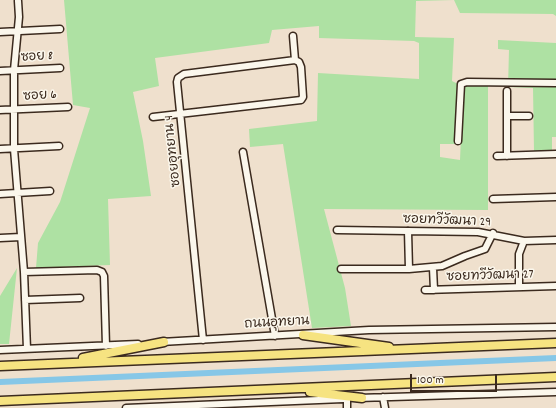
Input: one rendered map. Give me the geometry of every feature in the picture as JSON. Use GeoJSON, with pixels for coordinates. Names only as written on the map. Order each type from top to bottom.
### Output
{"type":"FeatureCollection","features":[{"type":"Feature","properties":{"kind":"main road"},"geometry":{"type":"LineString","coordinates":[[303,335],[405,349]]}},
{"type":"Feature","properties":{"kind":"main road"},"geometry":{"type":"LineString","coordinates":[[40,364],[89,357],[164,342]]}},
{"type":"Feature","properties":{"kind":"main road"},"geometry":{"type":"LineString","coordinates":[[0,366],[556,343]]}},
{"type":"Feature","properties":{"kind":"main road"},"geometry":{"type":"LineString","coordinates":[[0,400],[556,377]]}},
{"type":"Feature","properties":{"kind":"main road"},"geometry":{"type":"LineString","coordinates":[[272,389],[362,398]]}},
{"type":"Feature","properties":{"kind":"street"},"geometry":{"type":"LineString","coordinates":[[17,0],[17,31],[14,70],[14,149],[16,193],[26,300],[27,349]]}},
{"type":"Feature","properties":{"kind":"street"},"geometry":{"type":"LineString","coordinates":[[0,32],[60,29]]}},
{"type":"Feature","properties":{"kind":"street"},"geometry":{"type":"LineString","coordinates":[[153,117],[181,115],[301,100],[304,97],[301,67],[299,62],[294,60],[293,36]]}},
{"type":"Feature","properties":{"kind":"street","name":"ซอยอุทยาน 4"},"geometry":{"type":"LineString","coordinates":[[203,340],[177,82],[181,76],[294,60]]}},
{"type":"Feature","properties":{"kind":"street","name":"ซอย 8"},"geometry":{"type":"LineString","coordinates":[[0,71],[60,68]]}},
{"type":"Feature","properties":{"kind":"street"},"geometry":{"type":"LineString","coordinates":[[458,141],[462,84],[556,83]]}},
{"type":"Feature","properties":{"kind":"street"},"geometry":{"type":"LineString","coordinates":[[507,91],[507,156]]}},
{"type":"Feature","properties":{"kind":"street","name":"ซอย 6"},"geometry":{"type":"LineString","coordinates":[[0,110],[68,107]]}},
{"type":"Feature","properties":{"kind":"street"},"geometry":{"type":"LineString","coordinates":[[507,116],[529,116]]}},
{"type":"Feature","properties":{"kind":"street"},"geometry":{"type":"LineString","coordinates":[[0,149],[59,146]]}},
{"type":"Feature","properties":{"kind":"street"},"geometry":{"type":"LineString","coordinates":[[243,152],[275,336]]}},
{"type":"Feature","properties":{"kind":"street"},"geometry":{"type":"LineString","coordinates":[[497,156],[556,154]]}},
{"type":"Feature","properties":{"kind":"street"},"geometry":{"type":"LineString","coordinates":[[0,194],[50,191]]}},
{"type":"Feature","properties":{"kind":"street"},"geometry":{"type":"LineString","coordinates":[[493,199],[556,197]]}},
{"type":"Feature","properties":{"kind":"street","name":"ซอยทวีวัฒนา 29"},"geometry":{"type":"LineString","coordinates":[[336,230],[463,231],[493,233],[524,241],[556,240]]}},
{"type":"Feature","properties":{"kind":"street"},"geometry":{"type":"LineString","coordinates":[[408,231],[409,269]]}},
{"type":"Feature","properties":{"kind":"street"},"geometry":{"type":"LineString","coordinates":[[341,269],[409,269],[442,266],[485,249],[493,233]]}},
{"type":"Feature","properties":{"kind":"street"},"geometry":{"type":"LineString","coordinates":[[0,238],[21,237]]}},
{"type":"Feature","properties":{"kind":"street"},"geometry":{"type":"LineString","coordinates":[[519,287],[519,254],[524,241]]}},
{"type":"Feature","properties":{"kind":"street"},"geometry":{"type":"LineString","coordinates":[[433,268],[434,290]]}},
{"type":"Feature","properties":{"kind":"street"},"geometry":{"type":"LineString","coordinates":[[24,272],[97,270],[102,272],[104,276],[106,346]]}},
{"type":"Feature","properties":{"kind":"street","name":"ซอยทวีวัฒนา 27"},"geometry":{"type":"LineString","coordinates":[[425,290],[556,286]]}},
{"type":"Feature","properties":{"kind":"street"},"geometry":{"type":"LineString","coordinates":[[26,300],[80,298]]}},
{"type":"Feature","properties":{"kind":"street","name":"ถนนอุทยาน"},"geometry":{"type":"LineString","coordinates":[[0,350],[106,346],[382,330],[556,327]]}},
{"type":"Feature","properties":{"kind":"street"},"geometry":{"type":"LineString","coordinates":[[126,408],[383,396],[556,392]]}},
{"type":"Feature","properties":{"kind":"street"},"geometry":{"type":"LineString","coordinates":[[383,396],[385,408]]}},
{"type":"Feature","properties":{"kind":"street"},"geometry":{"type":"LineString","coordinates":[[347,398],[347,408]]}},
{"type":"Feature","properties":{"kind":"green space"},"geometry":{"type":"Polygon","coordinates":[[[64,0],[454,0],[416,1],[415,37],[454,38],[452,81],[458,84],[456,144],[440,144],[440,157],[460,160],[463,90],[465,86],[488,86],[488,210],[324,209],[345,288],[351,326],[312,328],[283,144],[250,147],[249,129],[317,121],[318,73],[419,79],[419,43],[414,41],[319,38],[319,26],[272,30],[269,43],[155,58],[159,86],[133,92],[143,141],[151,196],[108,199],[110,265],[36,268],[38,243],[60,202],[90,108],[73,105],[64,0]]]}},
{"type":"Feature","properties":{"kind":"green space"},"geometry":{"type":"Polygon","coordinates":[[[454,0],[556,0],[556,16],[553,14],[460,13],[454,0]]]}},
{"type":"Feature","properties":{"kind":"green space"},"geometry":{"type":"Polygon","coordinates":[[[498,40],[556,43],[556,137],[552,137],[552,151],[534,151],[533,88],[508,87],[509,50],[498,49],[498,40]]]}},
{"type":"Feature","properties":{"kind":"green space"},"geometry":{"type":"Polygon","coordinates":[[[17,268],[9,344],[0,344],[0,296],[17,268]]]}},
{"type":"Feature","properties":{"kind":"waterway"},"geometry":{"type":"LineString","coordinates":[[0,382],[556,358]]}}]}
